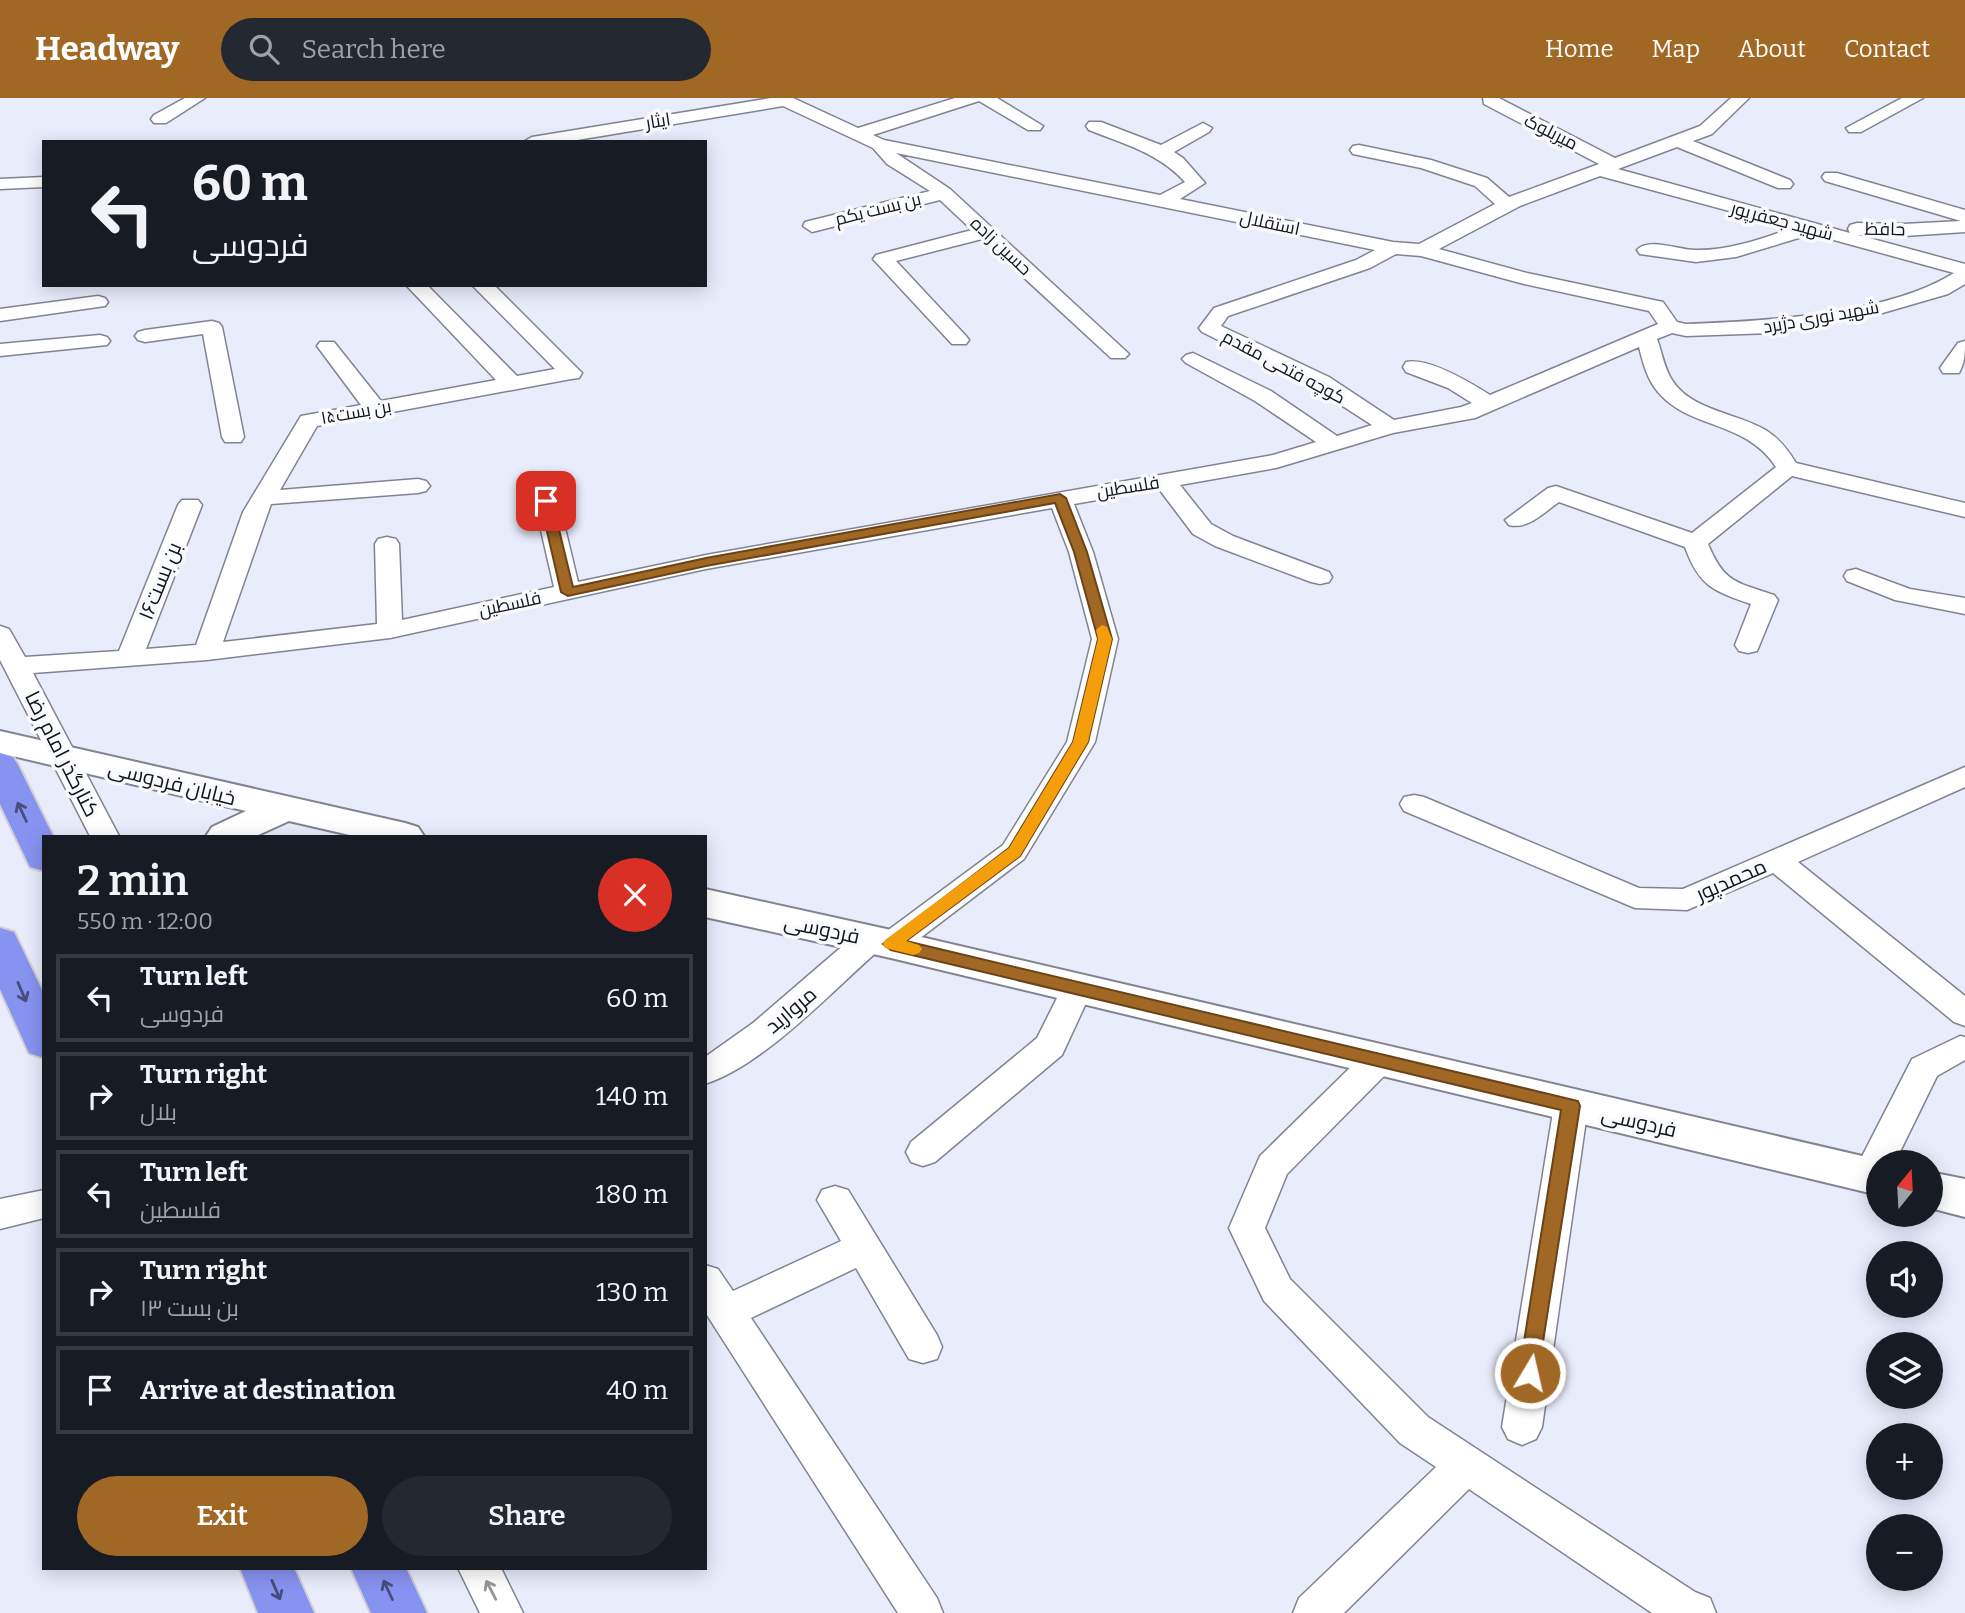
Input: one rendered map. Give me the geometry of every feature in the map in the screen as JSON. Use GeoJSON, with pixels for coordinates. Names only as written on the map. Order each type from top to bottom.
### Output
{"type":"FeatureCollection","features":[{"type":"Feature","properties":{"kind":"highway"},"geometry":{"type":"LineString","coordinates":[[0,765],[42,854]]}},
{"type":"Feature","properties":{"kind":"highway"},"geometry":{"type":"LineString","coordinates":[[0,942],[42,1037]]}},
{"type":"Feature","properties":{"kind":"highway"},"geometry":{"type":"LineString","coordinates":[[268,1570],[286,1613]]}},
{"type":"Feature","properties":{"kind":"highway"},"geometry":{"type":"LineString","coordinates":[[379,1570],[399,1613]]}},
{"type":"Feature","properties":{"kind":"main road","name":"خیابان فردوسی"},"geometry":{"type":"LineString","coordinates":[[0,742],[283,809]]}},
{"type":"Feature","properties":{"kind":"main road","name":"خیابان فردوسی"},"geometry":{"type":"LineString","coordinates":[[227,835],[283,809]]}},
{"type":"Feature","properties":{"kind":"main road"},"geometry":{"type":"LineString","coordinates":[[283,809],[400,835]]}},
{"type":"Feature","properties":{"kind":"main road","name":"فردوسی"},"geometry":{"type":"LineString","coordinates":[[707,903],[1866,1174]]}},
{"type":"Feature","properties":{"kind":"main road"},"geometry":{"type":"LineString","coordinates":[[1943,1193],[1965,1198]]}},
{"type":"Feature","properties":{"kind":"street"},"geometry":{"type":"LineString","coordinates":[[160,119],[197,98]]}},
{"type":"Feature","properties":{"kind":"street"},"geometry":{"type":"LineString","coordinates":[[857,134],[972,98]]}},
{"type":"Feature","properties":{"kind":"street"},"geometry":{"type":"LineString","coordinates":[[985,98],[1034,126]]}},
{"type":"Feature","properties":{"kind":"street","name":"میربلوک"},"geometry":{"type":"LineString","coordinates":[[1492,98],[1490,100],[1607,168]]}},
{"type":"Feature","properties":{"kind":"street"},"geometry":{"type":"LineString","coordinates":[[1422,250],[1507,205],[1706,130],[1741,98]]}},
{"type":"Feature","properties":{"kind":"street"},"geometry":{"type":"LineString","coordinates":[[1855,128],[1915,98]]}},
{"type":"Feature","properties":{"kind":"street","name":"استقلال"},"geometry":{"type":"LineString","coordinates":[[781,99],[879,144],[1393,248],[1422,250]]}},
{"type":"Feature","properties":{"kind":"street","name":"ایثار"},"geometry":{"type":"LineString","coordinates":[[554,140],[599,136],[662,115],[781,99]]}},
{"type":"Feature","properties":{"kind":"street"},"geometry":{"type":"LineString","coordinates":[[1095,126],[1162,152],[1177,162],[1196,183],[1163,201]]}},
{"type":"Feature","properties":{"kind":"street"},"geometry":{"type":"LineString","coordinates":[[1162,152],[1203,128]]}},
{"type":"Feature","properties":{"kind":"street"},"geometry":{"type":"LineString","coordinates":[[1678,141],[1784,184]]}},
{"type":"Feature","properties":{"kind":"street","name":"حسین زاده"},"geometry":{"type":"LineString","coordinates":[[879,144],[893,160],[944,193],[1118,354]]}},
{"type":"Feature","properties":{"kind":"street"},"geometry":{"type":"LineString","coordinates":[[1360,150],[1425,164],[1481,182],[1507,205]]}},
{"type":"Feature","properties":{"kind":"street","name":"شهید جعفرپور"},"geometry":{"type":"LineString","coordinates":[[1607,168],[1965,273]]}},
{"type":"Feature","properties":{"kind":"street"},"geometry":{"type":"LineString","coordinates":[[1831,177],[1903,195],[1965,216]]}},
{"type":"Feature","properties":{"kind":"street"},"geometry":{"type":"LineString","coordinates":[[0,184],[42,182]]}},
{"type":"Feature","properties":{"kind":"street","name":"بن بست یکم"},"geometry":{"type":"LineString","coordinates":[[812,226],[944,193]]}},
{"type":"Feature","properties":{"kind":"street","name":"حافظ"},"geometry":{"type":"LineString","coordinates":[[1806,228],[1905,230],[1965,226]]}},
{"type":"Feature","properties":{"kind":"street"},"geometry":{"type":"LineString","coordinates":[[1647,250],[1696,256],[1736,251],[1769,243],[1806,228]]}},
{"type":"Feature","properties":{"kind":"street"},"geometry":{"type":"LineString","coordinates":[[1905,230],[1898,234],[1894,241],[1905,254]]}},
{"type":"Feature","properties":{"kind":"street"},"geometry":{"type":"LineString","coordinates":[[959,340],[883,259],[986,232]]}},
{"type":"Feature","properties":{"kind":"street","name":"کوچه فتحی مقدم"},"geometry":{"type":"LineString","coordinates":[[1390,427],[1321,382],[1209,328],[1221,312],[1363,264],[1393,248]]}},
{"type":"Feature","properties":{"kind":"street"},"geometry":{"type":"LineString","coordinates":[[1422,250],[1524,278],[1656,306],[1670,326]]}},
{"type":"Feature","properties":{"kind":"street","name":"شهید نوری دژبرد"},"geometry":{"type":"LineString","coordinates":[[1670,326],[1686,330],[1771,327],[1949,296],[1965,273]]}},
{"type":"Feature","properties":{"kind":"street"},"geometry":{"type":"LineString","coordinates":[[418,287],[512,384]]}},
{"type":"Feature","properties":{"kind":"street","name":"بن بست۱۵"},"geometry":{"type":"LineString","coordinates":[[207,652],[255,512],[309,421],[570,373],[484,287]]}},
{"type":"Feature","properties":{"kind":"street"},"geometry":{"type":"LineString","coordinates":[[0,315],[98,302]]}},
{"type":"Feature","properties":{"kind":"street","name":"فلسطین"},"geometry":{"type":"LineString","coordinates":[[16,666],[207,652],[390,630],[706,562],[1276,461],[1390,427],[1467,413],[1670,326]]}},
{"type":"Feature","properties":{"kind":"street"},"geometry":{"type":"LineString","coordinates":[[145,336],[212,327],[233,437]]}},
{"type":"Feature","properties":{"kind":"street"},"geometry":{"type":"LineString","coordinates":[[1646,336],[1665,387],[1684,402],[1762,436],[1782,453],[1788,468]]}},
{"type":"Feature","properties":{"kind":"street"},"geometry":{"type":"LineString","coordinates":[[0,349],[100,341]]}},
{"type":"Feature","properties":{"kind":"street"},"geometry":{"type":"LineString","coordinates":[[327,346],[376,409]]}},
{"type":"Feature","properties":{"kind":"street"},"geometry":{"type":"LineString","coordinates":[[1951,369],[1965,347]]}},
{"type":"Feature","properties":{"kind":"street"},"geometry":{"type":"LineString","coordinates":[[1194,359],[1264,396],[1335,443]]}},
{"type":"Feature","properties":{"kind":"street"},"geometry":{"type":"LineString","coordinates":[[1414,367],[1456,383],[1489,404]]}},
{"type":"Feature","properties":{"kind":"street"},"geometry":{"type":"LineString","coordinates":[[1788,468],[1965,510]]}},
{"type":"Feature","properties":{"kind":"street"},"geometry":{"type":"LineString","coordinates":[[1695,542],[1788,468]]}},
{"type":"Feature","properties":{"kind":"street"},"geometry":{"type":"LineString","coordinates":[[541,478],[568,592]]}},
{"type":"Feature","properties":{"kind":"street"},"geometry":{"type":"LineString","coordinates":[[1166,481],[1202,529],[1224,541],[1320,577]]}},
{"type":"Feature","properties":{"kind":"street"},"geometry":{"type":"LineString","coordinates":[[263,498],[418,485]]}},
{"type":"Feature","properties":{"kind":"street"},"geometry":{"type":"LineString","coordinates":[[1517,520],[1556,493],[1695,542],[1708,576],[1721,585],[1765,600],[1748,645]]}},
{"type":"Feature","properties":{"kind":"street","name":"مروارید"},"geometry":{"type":"LineString","coordinates":[[707,1070],[765,1032],[881,942],[1014,852],[1080,742],[1105,639],[1081,552],[1060,498]]}},
{"type":"Feature","properties":{"kind":"street","name":"بن بست۱۶"},"geometry":{"type":"LineString","coordinates":[[130,657],[190,505]]}},
{"type":"Feature","properties":{"kind":"street"},"geometry":{"type":"LineString","coordinates":[[387,544],[390,630]]}},
{"type":"Feature","properties":{"kind":"street"},"geometry":{"type":"LineString","coordinates":[[1856,576],[1904,595],[1965,606]]}},
{"type":"Feature","properties":{"kind":"street","name":"کنارگذر امام رضا"},"geometry":{"type":"LineString","coordinates":[[0,634],[103,835]]}},
{"type":"Feature","properties":{"kind":"street","name":"محمدپور"},"geometry":{"type":"LineString","coordinates":[[1414,804],[1635,898],[1687,900],[1965,776]]}},
{"type":"Feature","properties":{"kind":"street"},"geometry":{"type":"LineString","coordinates":[[1776,860],[1965,1014]]}},
{"type":"Feature","properties":{"kind":"street"},"geometry":{"type":"LineString","coordinates":[[923,1152],[1050,1046],[1077,988]]}},
{"type":"Feature","properties":{"kind":"street"},"geometry":{"type":"LineString","coordinates":[[1886,1150],[1924,1068],[1960,1048]]}},
{"type":"Feature","properties":{"kind":"street"},"geometry":{"type":"LineString","coordinates":[[1378,1061],[1272,1166],[1247,1228],[1277,1290],[1414,1430],[1680,1607],[1695,1613]]}},
{"type":"Feature","properties":{"kind":"street"},"geometry":{"type":"LineString","coordinates":[[1522,1427],[1571,1106]]}},
{"type":"Feature","properties":{"kind":"street"},"geometry":{"type":"LineString","coordinates":[[835,1200],[923,1347]]}},
{"type":"Feature","properties":{"kind":"street"},"geometry":{"type":"LineString","coordinates":[[0,1214],[42,1204]]}},
{"type":"Feature","properties":{"kind":"street"},"geometry":{"type":"LineString","coordinates":[[864,1247],[716,1296],[922,1613]]}},
{"type":"Feature","properties":{"kind":"street"},"geometry":{"type":"LineString","coordinates":[[1314,1613],[1466,1465]]}},
{"type":"Feature","properties":{"kind":"street"},"geometry":{"type":"LineString","coordinates":[[480,1570],[502,1613]]}},
{"type":"Feature","properties":{"kind":"slow traffic"},"geometry":{"type":"LineString","coordinates":[[913,949],[891,944],[1014,852],[1080,742],[1105,639],[1102,630]]}},
{"type":"Feature","properties":{"kind":"route"},"geometry":{"type":"LineString","coordinates":[[546,501],[568,592],[706,562],[1060,498],[1081,552],[1105,639],[1080,742],[1014,852],[891,944],[1571,1106],[1530,1373]]}}]}
